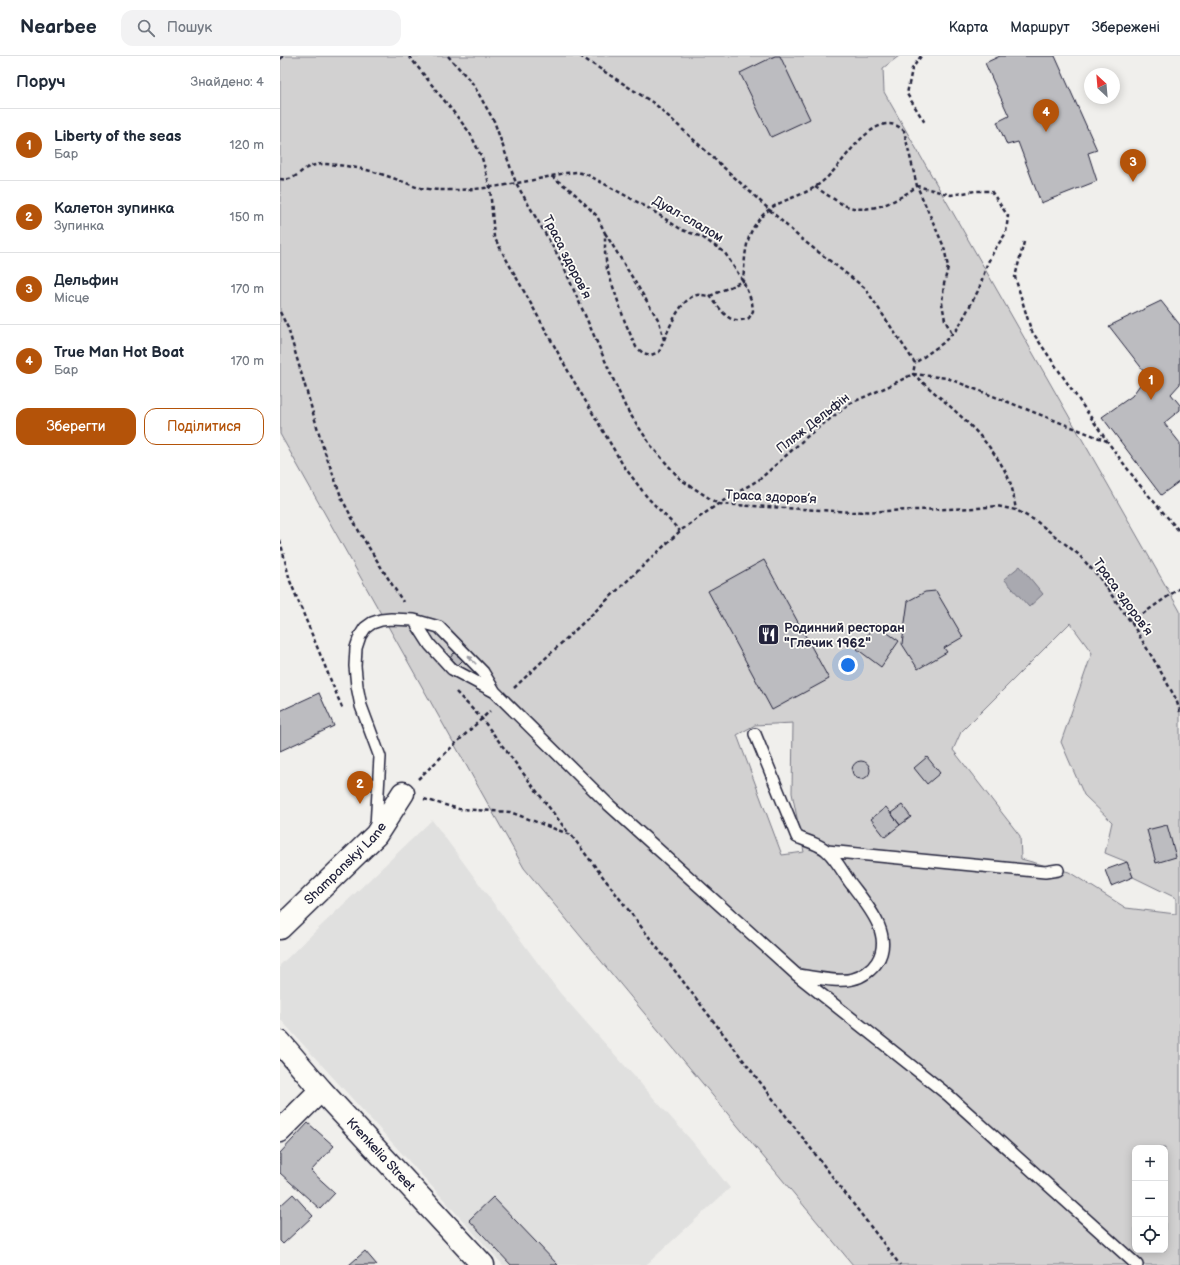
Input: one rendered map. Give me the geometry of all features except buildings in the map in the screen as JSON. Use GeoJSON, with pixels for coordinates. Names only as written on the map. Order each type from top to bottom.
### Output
{"type":"FeatureCollection","features":[{"type":"Feature","properties":{"kind":"street","name":"Shampanskyi Lane"},"geometry":{"type":"LineString","coordinates":[[280,928],[376,835],[403,793]]}},
{"type":"Feature","properties":{"kind":"street","name":"Krenkelia Street"},"geometry":{"type":"LineString","coordinates":[[280,1042],[321,1090],[483,1265]]}},
{"type":"Feature","properties":{"kind":"street"},"geometry":{"type":"LineString","coordinates":[[280,1131],[321,1090]]}},
{"type":"Feature","properties":{"kind":"lane"},"geometry":{"type":"LineString","coordinates":[[376,835],[380,757],[361,706],[355,673],[356,648],[360,636],[365,628],[372,623],[381,620],[414,620],[439,627],[484,672],[498,696]]}},
{"type":"Feature","properties":{"kind":"lane"},"geometry":{"type":"LineString","coordinates":[[414,620],[430,645],[452,669],[498,696],[609,805],[797,975],[948,1095],[1137,1265]]}},
{"type":"Feature","properties":{"kind":"lane"},"geometry":{"type":"LineString","coordinates":[[755,734],[796,837],[827,851],[1044,872],[1058,870]]}},
{"type":"Feature","properties":{"kind":"lane"},"geometry":{"type":"LineString","coordinates":[[797,975],[834,980],[852,980],[864,975],[874,966],[880,957],[883,947],[882,937],[873,913],[827,851]]}},
{"type":"Feature","properties":{"kind":"path"},"geometry":{"type":"LineString","coordinates":[[280,60],[284,56]]}},
{"type":"Feature","properties":{"kind":"path"},"geometry":{"type":"LineString","coordinates":[[409,56],[470,133],[482,158],[490,187],[494,237],[572,378],[623,466],[647,497],[680,531]]}},
{"type":"Feature","properties":{"kind":"path","name":"Траса здоров’я"},"geometry":{"type":"LineString","coordinates":[[448,56],[473,84],[494,121],[516,183],[561,261],[626,408],[652,448],[680,478],[718,504],[853,512],[978,508],[997,506],[1016,510],[1036,521],[1078,554],[1098,576],[1131,622],[1157,664],[1176,699],[1180,712]]}},
{"type":"Feature","properties":{"kind":"path"},"geometry":{"type":"LineString","coordinates":[[580,56],[655,104],[799,237],[866,288],[915,364]]}},
{"type":"Feature","properties":{"kind":"path"},"geometry":{"type":"LineString","coordinates":[[921,56],[912,69],[907,94],[925,123]]}},
{"type":"Feature","properties":{"kind":"path"},"geometry":{"type":"LineString","coordinates":[[605,233],[606,269],[625,322],[636,347],[643,353],[651,355],[659,352],[681,306],[688,298],[698,294],[710,296],[743,281],[745,252],[749,237],[755,225],[769,209],[815,187],[833,172],[864,136],[877,127],[889,123],[899,126],[904,131],[917,186],[944,247],[948,267],[942,303],[945,320],[952,334]]}},
{"type":"Feature","properties":{"kind":"path","name":"Дуал-слалом"},"geometry":{"type":"LineString","coordinates":[[280,179],[285,180],[298,176],[309,167],[322,164],[372,171],[420,188],[443,190],[490,187],[577,172],[588,174],[668,220],[682,230],[702,237],[725,253],[743,281],[752,302],[753,311],[749,318],[740,321],[732,320],[724,314],[710,296]]}},
{"type":"Feature","properties":{"kind":"path"},"geometry":{"type":"LineString","coordinates":[[551,176],[572,191],[597,216],[605,233],[659,321],[664,340]]}},
{"type":"Feature","properties":{"kind":"path"},"geometry":{"type":"LineString","coordinates":[[815,187],[846,206],[865,210],[882,205],[907,194],[917,186]]}},
{"type":"Feature","properties":{"kind":"path"},"geometry":{"type":"LineString","coordinates":[[913,374],[915,364],[942,343],[958,328],[979,289],[987,264],[1006,233],[1008,216],[991,191],[975,191],[950,196],[917,186]]}},
{"type":"Feature","properties":{"kind":"path"},"geometry":{"type":"LineString","coordinates":[[1024,242],[1015,277],[1031,330],[1107,441],[1138,483],[1180,532]]}},
{"type":"Feature","properties":{"kind":"path"},"geometry":{"type":"LineString","coordinates":[[280,312],[288,328],[323,447],[342,500],[361,535],[414,620]]}},
{"type":"Feature","properties":{"kind":"path"},"geometry":{"type":"LineString","coordinates":[[913,374],[947,378],[1107,441]]}},
{"type":"Feature","properties":{"kind":"path"},"geometry":{"type":"LineString","coordinates":[[913,374],[947,403],[976,432],[996,457],[1009,479],[1016,510]]}},
{"type":"Feature","properties":{"kind":"path","name":"Пляж Дельфін"},"geometry":{"type":"LineString","coordinates":[[403,793],[482,719],[498,696],[680,531],[718,504],[760,479],[810,434],[851,403],[913,374]]}},
{"type":"Feature","properties":{"kind":"path"},"geometry":{"type":"LineString","coordinates":[[280,540],[290,581],[345,716]]}},
{"type":"Feature","properties":{"kind":"path"},"geometry":{"type":"LineString","coordinates":[[1131,622],[1180,588]]}},
{"type":"Feature","properties":{"kind":"path"},"geometry":{"type":"LineString","coordinates":[[451,687],[482,719],[900,1265]]}},
{"type":"Feature","properties":{"kind":"path"},"geometry":{"type":"LineString","coordinates":[[1176,699],[1180,700]]}},
{"type":"Feature","properties":{"kind":"path"},"geometry":{"type":"LineString","coordinates":[[403,793],[459,809],[510,812],[571,835]]}},
{"type":"Feature","properties":{"kind":"shaded area"},"geometry":{"type":"Polygon","coordinates":[[[280,56],[899,56],[883,68],[884,92],[1180,611],[1180,1265],[853,1265],[524,868],[280,434],[280,56]],[[1070,623],[961,732],[953,750],[1020,836],[1021,859],[1069,872],[1126,908],[1176,914],[1176,898],[1133,877],[1127,862],[1105,853],[1112,822],[1084,795],[1061,742],[1092,653],[1070,623]],[[793,723],[755,725],[737,735],[782,855],[804,852],[792,793],[793,723]]]}},
{"type":"Feature","properties":{"kind":"shaded area"},"geometry":{"type":"Polygon","coordinates":[[[1020,566],[1043,594],[1029,607],[1004,579],[1020,566]]]}},
{"type":"Feature","properties":{"kind":"shaded area"},"geometry":{"type":"Polygon","coordinates":[[[432,820],[560,993],[691,1140],[730,1188],[646,1265],[503,1265],[280,1019],[280,965],[432,820]]]}},
{"type":"Feature","properties":{"kind":"place","name":"True Man Hot Boat"},"geometry":{"type":"Point","coordinates":[1046,132]}},
{"type":"Feature","properties":{"kind":"place","name":"Дельфин"},"geometry":{"type":"Point","coordinates":[1133,182]}},
{"type":"Feature","properties":{"kind":"place","name":"Liberty of the seas"},"geometry":{"type":"Point","coordinates":[1151,400]}},
{"type":"Feature","properties":{"kind":"place","name":"Родинний ресторан \"Глечик 1962\""},"geometry":{"type":"Point","coordinates":[768,635]}},
{"type":"Feature","properties":{"kind":"place","name":"Калетон зупинка"},"geometry":{"type":"Point","coordinates":[360,804]}}]}
